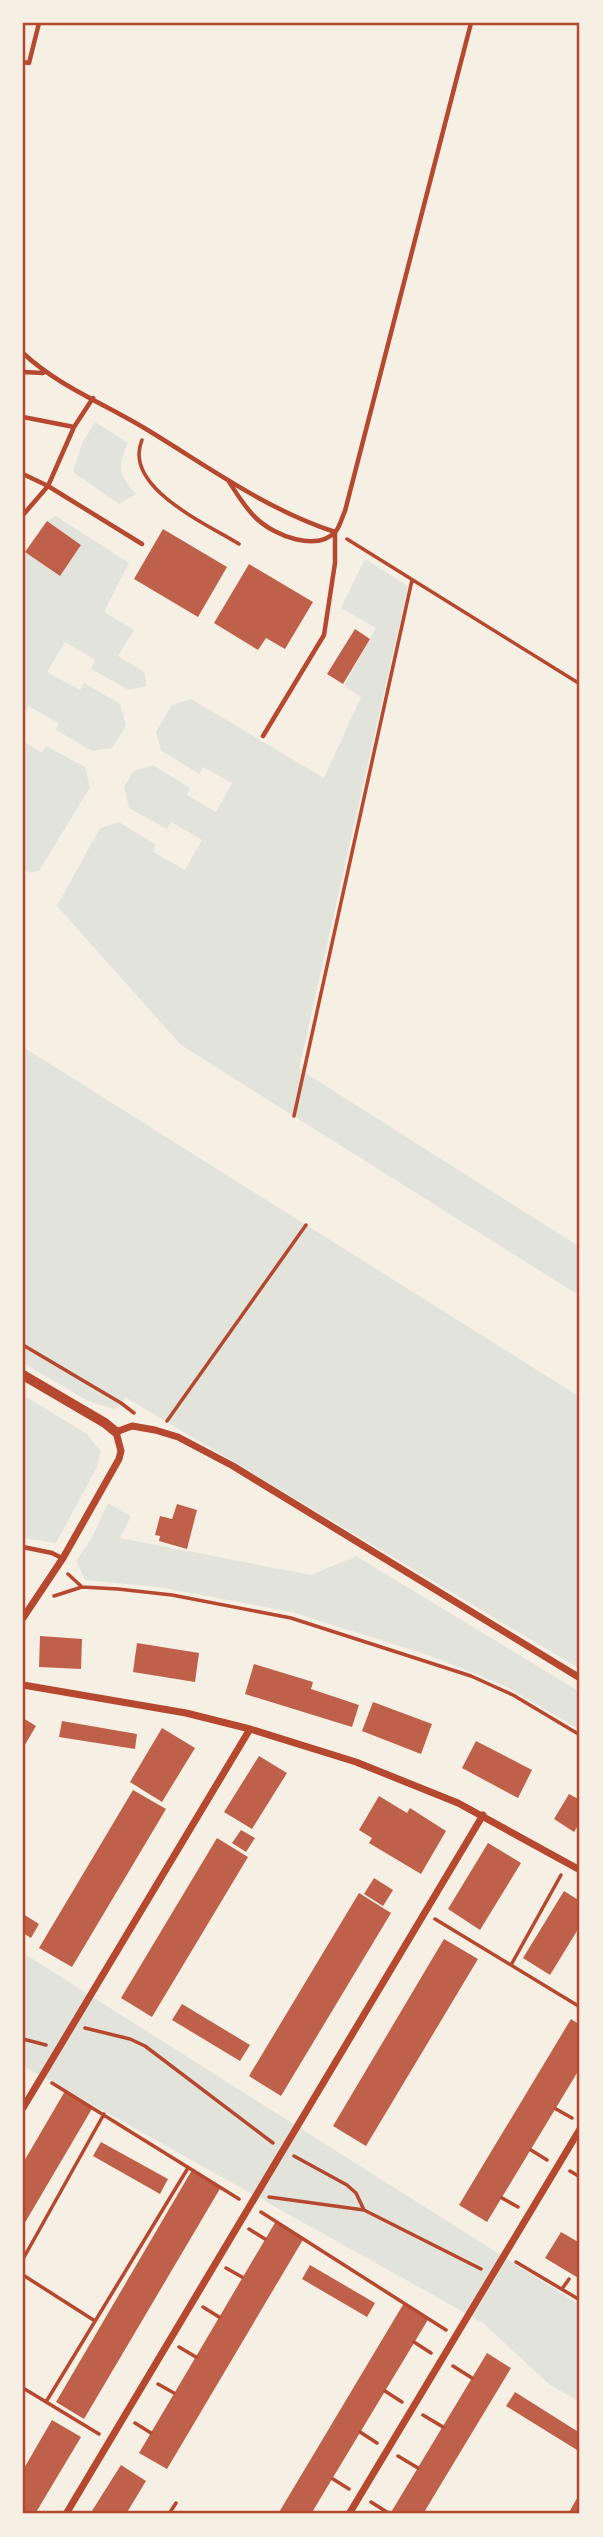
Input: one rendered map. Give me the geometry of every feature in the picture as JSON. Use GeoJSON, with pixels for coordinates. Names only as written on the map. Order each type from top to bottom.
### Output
{"type":"FeatureCollection","features":[{"type":"Feature","properties":{"kind":"street"},"geometry":{"type":"LineString","coordinates":[[23,1375],[105,1423],[116,1432],[121,1451],[63,1559],[23,1618]]}},
{"type":"Feature","properties":{"kind":"street"},"geometry":{"type":"LineString","coordinates":[[116,1432],[132,1426],[178,1437],[233,1466],[580,1678]]}},
{"type":"Feature","properties":{"kind":"street"},"geometry":{"type":"LineString","coordinates":[[23,1685],[128,1702],[250,1729],[356,1762],[483,1815],[580,1870]]}},
{"type":"Feature","properties":{"kind":"street"},"geometry":{"type":"LineString","coordinates":[[23,2108],[250,1729]]}},
{"type":"Feature","properties":{"kind":"street"},"geometry":{"type":"LineString","coordinates":[[66,2514],[483,1815]]}},
{"type":"Feature","properties":{"kind":"street"},"geometry":{"type":"LineString","coordinates":[[349,2514],[580,2129]]}},
{"type":"Feature","properties":{"kind":"lane"},"geometry":{"type":"LineString","coordinates":[[23,62],[29,64],[39,23]]}},
{"type":"Feature","properties":{"kind":"lane"},"geometry":{"type":"LineString","coordinates":[[262,736],[324,635],[335,563],[335,532],[345,512],[471,23]]}},
{"type":"Feature","properties":{"kind":"lane"},"geometry":{"type":"LineString","coordinates":[[23,353],[44,373],[147,429],[228,480],[279,508],[335,532]]}},
{"type":"Feature","properties":{"kind":"lane"},"geometry":{"type":"LineString","coordinates":[[23,372],[44,373]]}},
{"type":"Feature","properties":{"kind":"lane"},"geometry":{"type":"LineString","coordinates":[[23,515],[48,486],[74,427],[93,398]]}},
{"type":"Feature","properties":{"kind":"lane"},"geometry":{"type":"LineString","coordinates":[[23,417],[74,427]]}},
{"type":"Feature","properties":{"kind":"lane"},"geometry":{"type":"LineString","coordinates":[[23,474],[48,486],[142,544]]}},
{"type":"Feature","properties":{"kind":"lane"},"geometry":{"type":"LineString","coordinates":[[228,480],[251,513],[269,527],[300,540],[318,541],[335,532]]}},
{"type":"Feature","properties":{"kind":"lane"},"geometry":{"type":"LineString","coordinates":[[23,1547],[52,1553],[63,1559]]}},
{"type":"Feature","properties":{"kind":"path"},"geometry":{"type":"LineString","coordinates":[[147,429],[138,449],[146,480],[180,508],[239,544]]}},
{"type":"Feature","properties":{"kind":"path"},"geometry":{"type":"LineString","coordinates":[[335,532],[580,684]]}},
{"type":"Feature","properties":{"kind":"path"},"geometry":{"type":"LineString","coordinates":[[295,1116],[412,580]]}},
{"type":"Feature","properties":{"kind":"path"},"geometry":{"type":"LineString","coordinates":[[23,1345],[121,1403],[157,1431],[306,1224]]}},
{"type":"Feature","properties":{"kind":"path"},"geometry":{"type":"LineString","coordinates":[[33,1602],[82,1587],[118,1589],[172,1595],[291,1618],[471,1676],[513,1695],[580,1735]]}},
{"type":"Feature","properties":{"kind":"path"},"geometry":{"type":"LineString","coordinates":[[511,1965],[568,1863]]}},
{"type":"Feature","properties":{"kind":"path"},"geometry":{"type":"LineString","coordinates":[[424,1912],[580,2007]]}},
{"type":"Feature","properties":{"kind":"path"},"geometry":{"type":"LineString","coordinates":[[73,2024],[130,2039],[145,2046],[283,2150],[347,2185],[356,2193],[364,2210]]}},
{"type":"Feature","properties":{"kind":"path"},"geometry":{"type":"LineString","coordinates":[[23,2039],[57,2050]]}},
{"type":"Feature","properties":{"kind":"path"},"geometry":{"type":"LineString","coordinates":[[556,2109],[580,2123]]}},
{"type":"Feature","properties":{"kind":"path"},"geometry":{"type":"LineString","coordinates":[[23,2259],[104,2114]]}},
{"type":"Feature","properties":{"kind":"path"},"geometry":{"type":"LineString","coordinates":[[531,2150],[557,2167]]}},
{"type":"Feature","properties":{"kind":"path"},"geometry":{"type":"LineString","coordinates":[[46,2402],[188,2168]]}},
{"type":"Feature","properties":{"kind":"path"},"geometry":{"type":"LineString","coordinates":[[255,2195],[364,2210],[492,2275]]}},
{"type":"Feature","properties":{"kind":"path"},"geometry":{"type":"LineString","coordinates":[[502,2198],[529,2214]]}},
{"type":"Feature","properties":{"kind":"path"},"geometry":{"type":"LineString","coordinates":[[505,2255],[580,2300]]}},
{"type":"Feature","properties":{"kind":"path"},"geometry":{"type":"LineString","coordinates":[[23,2275],[95,2321]]}},
{"type":"Feature","properties":{"kind":"path"},"geometry":{"type":"LineString","coordinates":[[562,2289],[569,2279]]}},
{"type":"Feature","properties":{"kind":"path"},"geometry":{"type":"LineString","coordinates":[[169,2342],[195,2357]]}},
{"type":"Feature","properties":{"kind":"path"},"geometry":{"type":"LineString","coordinates":[[414,2342],[472,2378]]}},
{"type":"Feature","properties":{"kind":"path"},"geometry":{"type":"LineString","coordinates":[[147,2378],[174,2393]]}},
{"type":"Feature","properties":{"kind":"path"},"geometry":{"type":"LineString","coordinates":[[23,2388],[110,2441]]}},
{"type":"Feature","properties":{"kind":"path"},"geometry":{"type":"LineString","coordinates":[[385,2391],[443,2427]]}},
{"type":"Feature","properties":{"kind":"path"},"geometry":{"type":"LineString","coordinates":[[124,2416],[151,2433]]}},
{"type":"Feature","properties":{"kind":"path"},"geometry":{"type":"LineString","coordinates":[[360,2432],[418,2468]]}},
{"type":"Feature","properties":{"kind":"path"},"geometry":{"type":"LineString","coordinates":[[333,2479],[390,2514]]}},
{"type":"Feature","properties":{"kind":"path"},"geometry":{"type":"LineString","coordinates":[[169,2514],[176,2503]]}},
{"type":"Feature","properties":{"kind":"shaded area"},"geometry":{"type":"Polygon","coordinates":[[[95,422],[128,443],[121,470],[136,494],[119,504],[73,472],[82,444],[95,422]]]}},
{"type":"Feature","properties":{"kind":"shaded area"},"geometry":{"type":"Polygon","coordinates":[[[56,516],[129,563],[104,612],[134,630],[118,656],[144,672],[147,686],[129,690],[91,669],[95,660],[65,642],[47,672],[80,690],[84,683],[120,704],[126,726],[112,748],[92,751],[56,730],[59,723],[28,706],[23,714],[23,556],[25,552],[60,576],[81,545],[47,521],[56,516]]]}},
{"type":"Feature","properties":{"kind":"shaded area"},"geometry":{"type":"Polygon","coordinates":[[[365,559],[408,586],[299,1069],[580,1247],[580,1296],[181,1045],[57,906],[100,828],[119,822],[156,845],[153,852],[185,870],[202,840],[171,822],[167,829],[129,808],[124,787],[134,771],[153,765],[190,788],[187,795],[216,812],[232,783],[203,767],[199,774],[161,750],[156,732],[172,705],[191,699],[324,778],[361,697],[344,686],[376,628],[341,608],[365,559]]]}},
{"type":"Feature","properties":{"kind":"shaded area"},"geometry":{"type":"Polygon","coordinates":[[[23,741],[42,753],[46,746],[85,767],[90,787],[39,871],[28,873],[23,866],[23,741]]]}},
{"type":"Feature","properties":{"kind":"shaded area"},"geometry":{"type":"Polygon","coordinates":[[[23,1047],[580,1397],[580,1669],[125,1397],[121,1406],[114,1409],[88,1401],[23,1363],[23,1047]]]}},
{"type":"Feature","properties":{"kind":"shaded area"},"geometry":{"type":"Polygon","coordinates":[[[23,1395],[87,1434],[101,1452],[96,1469],[56,1543],[23,1538],[23,1395]]]}},
{"type":"Feature","properties":{"kind":"shaded area"},"geometry":{"type":"Polygon","coordinates":[[[108,1503],[131,1516],[120,1538],[311,1575],[356,1556],[580,1692],[580,1730],[505,1686],[428,1655],[292,1612],[158,1587],[85,1580],[76,1561],[91,1539],[108,1503]]]}},
{"type":"Feature","properties":{"kind":"shaded area"},"geometry":{"type":"Polygon","coordinates":[[[23,1953],[580,2305],[580,2402],[550,2385],[483,2323],[23,2066],[23,1953]]]}},
{"type":"Feature","properties":{"kind":"building"},"geometry":{"type":"Polygon","coordinates":[[[47,521],[81,545],[60,576],[25,552],[47,521]]]}},
{"type":"Feature","properties":{"kind":"building"},"geometry":{"type":"Polygon","coordinates":[[[163,529],[227,567],[198,617],[134,579],[163,529]]]}},
{"type":"Feature","properties":{"kind":"building"},"geometry":{"type":"Polygon","coordinates":[[[249,564],[313,602],[285,649],[266,638],[258,650],[214,623],[249,564]]]}},
{"type":"Feature","properties":{"kind":"building"},"geometry":{"type":"Polygon","coordinates":[[[355,629],[370,639],[343,684],[327,674],[355,629]]]}},
{"type":"Feature","properties":{"kind":"building"},"geometry":{"type":"Polygon","coordinates":[[[177,1504],[197,1510],[187,1549],[159,1541],[160,1536],[155,1535],[160,1516],[172,1519],[177,1504]]]}},
{"type":"Feature","properties":{"kind":"building"},"geometry":{"type":"Polygon","coordinates":[[[40,1636],[82,1639],[81,1669],[39,1667],[40,1636]]]}},
{"type":"Feature","properties":{"kind":"building"},"geometry":{"type":"Polygon","coordinates":[[[137,1643],[199,1653],[195,1682],[133,1672],[137,1643]]]}},
{"type":"Feature","properties":{"kind":"building"},"geometry":{"type":"Polygon","coordinates":[[[254,1664],[313,1682],[311,1689],[359,1705],[352,1727],[245,1694],[254,1664]]]}},
{"type":"Feature","properties":{"kind":"building"},"geometry":{"type":"Polygon","coordinates":[[[373,1702],[432,1724],[421,1754],[362,1731],[373,1702]]]}},
{"type":"Feature","properties":{"kind":"building"},"geometry":{"type":"Polygon","coordinates":[[[23,1718],[36,1726],[23,1748],[23,1718]]]}},
{"type":"Feature","properties":{"kind":"building"},"geometry":{"type":"Polygon","coordinates":[[[62,1721],[137,1734],[135,1749],[59,1737],[62,1721]]]}},
{"type":"Feature","properties":{"kind":"building"},"geometry":{"type":"Polygon","coordinates":[[[162,1728],[195,1748],[162,1802],[130,1782],[162,1728]]]}},
{"type":"Feature","properties":{"kind":"building"},"geometry":{"type":"Polygon","coordinates":[[[476,1741],[532,1770],[518,1798],[462,1768],[476,1741]]]}},
{"type":"Feature","properties":{"kind":"building"},"geometry":{"type":"Polygon","coordinates":[[[259,1756],[287,1773],[252,1829],[224,1812],[259,1756]]]}},
{"type":"Feature","properties":{"kind":"building"},"geometry":{"type":"Polygon","coordinates":[[[133,1790],[166,1809],[72,1967],[39,1948],[133,1790]]]}},
{"type":"Feature","properties":{"kind":"building"},"geometry":{"type":"Polygon","coordinates":[[[569,1794],[580,1800],[580,1822],[574,1832],[554,1819],[569,1794]]]}},
{"type":"Feature","properties":{"kind":"building"},"geometry":{"type":"Polygon","coordinates":[[[379,1796],[407,1813],[410,1808],[446,1831],[421,1874],[369,1843],[372,1838],[359,1830],[379,1796]]]}},
{"type":"Feature","properties":{"kind":"building"},"geometry":{"type":"Polygon","coordinates":[[[241,1830],[255,1838],[246,1852],[232,1843],[241,1830]]]}},
{"type":"Feature","properties":{"kind":"building"},"geometry":{"type":"Polygon","coordinates":[[[217,1838],[248,1857],[152,2017],[121,1998],[217,1838]]]}},
{"type":"Feature","properties":{"kind":"building"},"geometry":{"type":"Polygon","coordinates":[[[488,1843],[521,1863],[480,1930],[448,1909],[488,1843]]]}},
{"type":"Feature","properties":{"kind":"building"},"geometry":{"type":"Polygon","coordinates":[[[374,1878],[393,1890],[383,1906],[364,1894],[374,1878]]]}},
{"type":"Feature","properties":{"kind":"building"},"geometry":{"type":"Polygon","coordinates":[[[564,1891],[580,1901],[580,1926],[550,1975],[523,1958],[564,1891]]]}},
{"type":"Feature","properties":{"kind":"building"},"geometry":{"type":"Polygon","coordinates":[[[359,1893],[391,1913],[281,2096],[249,2076],[359,1893]]]}},
{"type":"Feature","properties":{"kind":"building"},"geometry":{"type":"Polygon","coordinates":[[[23,1914],[39,1924],[31,1938],[23,1933],[23,1914]]]}},
{"type":"Feature","properties":{"kind":"building"},"geometry":{"type":"Polygon","coordinates":[[[444,1939],[478,1959],[366,2146],[333,2126],[444,1939]]]}},
{"type":"Feature","properties":{"kind":"building"},"geometry":{"type":"Polygon","coordinates":[[[182,2004],[250,2045],[240,2061],[172,2020],[182,2004]]]}},
{"type":"Feature","properties":{"kind":"building"},"geometry":{"type":"Polygon","coordinates":[[[571,2019],[580,2025],[580,2068],[487,2222],[459,2205],[571,2019]]]}},
{"type":"Feature","properties":{"kind":"building"},"geometry":{"type":"Polygon","coordinates":[[[65,2091],[93,2107],[23,2226],[23,2163],[65,2091]]]}},
{"type":"Feature","properties":{"kind":"building"},"geometry":{"type":"Polygon","coordinates":[[[101,2142],[168,2179],[160,2194],[93,2156],[101,2142]]]}},
{"type":"Feature","properties":{"kind":"building"},"geometry":{"type":"Polygon","coordinates":[[[192,2170],[221,2187],[84,2419],[56,2402],[192,2170]]]}},
{"type":"Feature","properties":{"kind":"building"},"geometry":{"type":"Polygon","coordinates":[[[276,2221],[304,2238],[167,2469],[139,2453],[276,2221]]]}},
{"type":"Feature","properties":{"kind":"building"},"geometry":{"type":"Polygon","coordinates":[[[561,2232],[580,2243],[580,2279],[545,2258],[561,2232]]]}},
{"type":"Feature","properties":{"kind":"building"},"geometry":{"type":"Polygon","coordinates":[[[310,2265],[375,2303],[367,2317],[302,2279],[310,2265]]]}},
{"type":"Feature","properties":{"kind":"building"},"geometry":{"type":"Polygon","coordinates":[[[404,2303],[429,2318],[311,2514],[278,2514],[404,2303]]]}},
{"type":"Feature","properties":{"kind":"building"},"geometry":{"type":"Polygon","coordinates":[[[487,2353],[511,2368],[423,2514],[390,2514],[487,2353]]]}},
{"type":"Feature","properties":{"kind":"building"},"geometry":{"type":"Polygon","coordinates":[[[515,2392],[580,2433],[577,2450],[506,2406],[515,2392]]]}},
{"type":"Feature","properties":{"kind":"building"},"geometry":{"type":"Polygon","coordinates":[[[52,2420],[81,2437],[35,2514],[23,2514],[23,2470],[52,2420]]]}},
{"type":"Feature","properties":{"kind":"building"},"geometry":{"type":"Polygon","coordinates":[[[121,2465],[146,2481],[126,2514],[90,2514],[121,2465]]]}},
{"type":"Feature","properties":{"kind":"building"},"geometry":{"type":"Polygon","coordinates":[[[580,2493],[580,2514],[568,2514],[580,2493]]]}}]}
